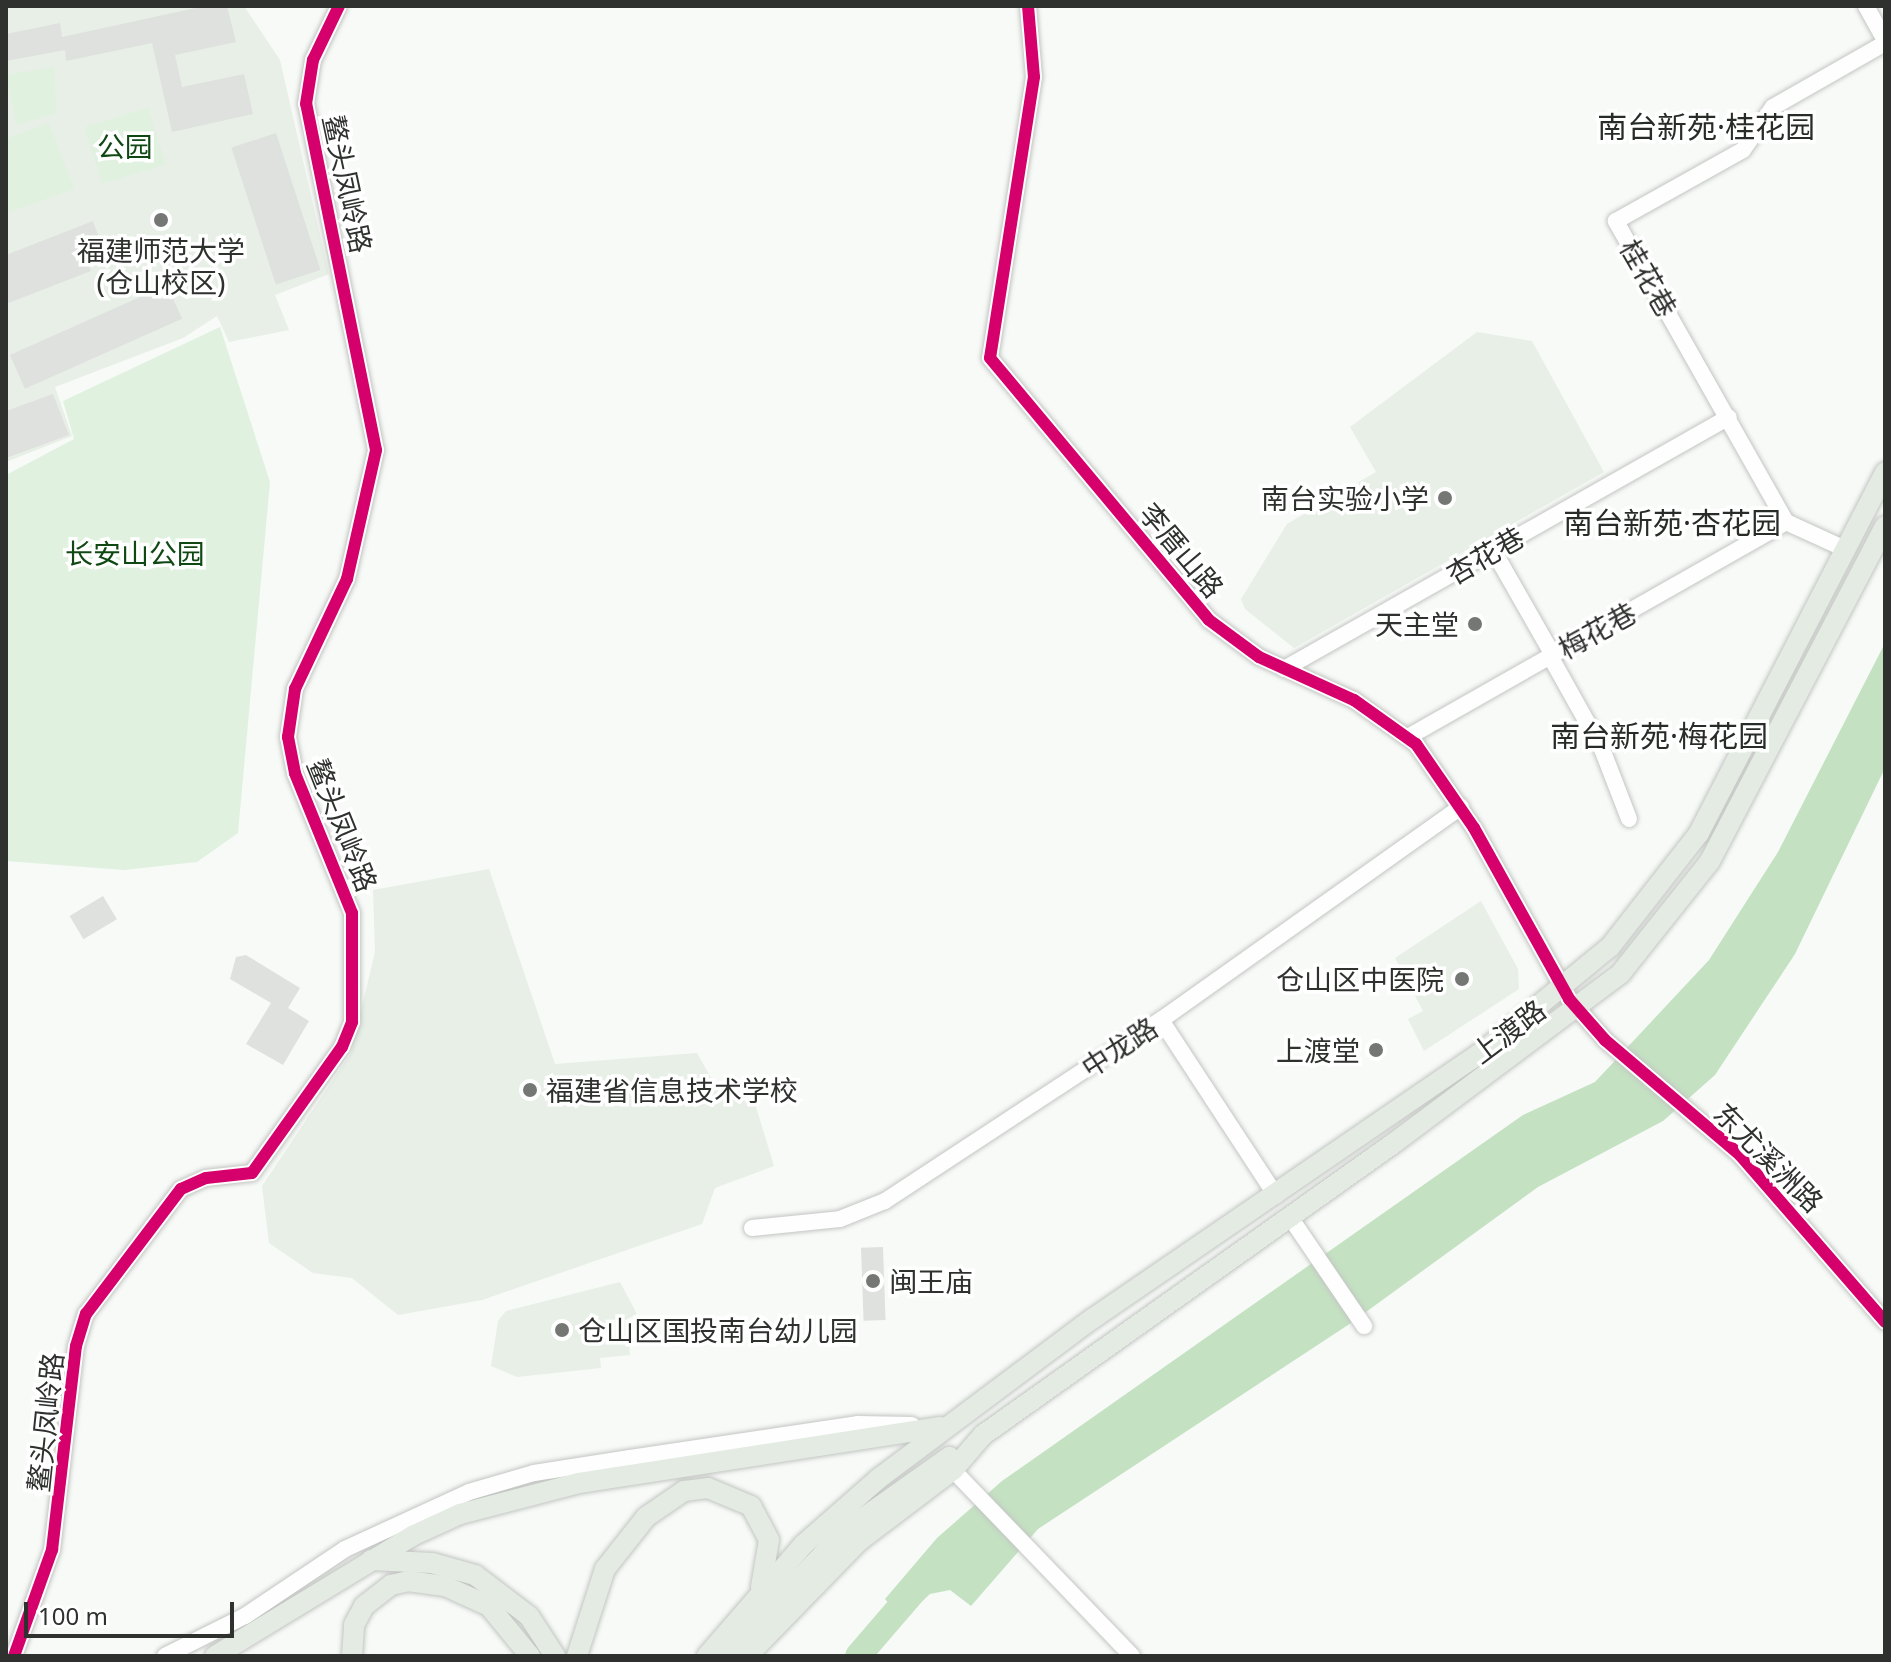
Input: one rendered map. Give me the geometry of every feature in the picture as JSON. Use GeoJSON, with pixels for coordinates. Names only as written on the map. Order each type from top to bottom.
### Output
{"type":"FeatureCollection","features":[{"type":"Feature","properties":{"kind":"main road","name":"上渡路"},"geometry":{"type":"LineString","coordinates":[[707,1656],[758,1595],[837,1513],[1092,1319],[1276,1196],[1563,990],[1627,928],[1694,841],[1885,472]]}},
{"type":"Feature","properties":{"kind":"main road","name":"上渡路"},"geometry":{"type":"LineString","coordinates":[[747,1656],[859,1541],[960,1477],[983,1435],[1578,1010],[1648,945],[1710,861],[1885,526]]}},
{"type":"Feature","properties":{"kind":"main road"},"geometry":{"type":"LineString","coordinates":[[215,1656],[371,1560],[460,1514],[521,1495],[840,1447],[949,1425]]}},
{"type":"Feature","properties":{"kind":"main road"},"geometry":{"type":"LineString","coordinates":[[727,1656],[845,1531],[983,1435]]}},
{"type":"Feature","properties":{"kind":"main road"},"geometry":{"type":"LineString","coordinates":[[577,1656],[605,1569],[646,1517],[684,1491],[733,1494],[751,1506],[769,1540],[758,1595]]}},
{"type":"Feature","properties":{"kind":"main road"},"geometry":{"type":"LineString","coordinates":[[371,1560],[432,1563],[475,1575],[529,1616],[555,1656]]}},
{"type":"Feature","properties":{"kind":"main road"},"geometry":{"type":"LineString","coordinates":[[352,1656],[354,1625],[364,1606],[391,1585],[408,1581],[445,1586],[489,1606],[530,1656]]}},
{"type":"Feature","properties":{"kind":"street","name":"鳌头凤岭路"},"geometry":{"type":"LineString","coordinates":[[14,1656],[52,1550],[76,1346],[86,1314],[181,1189],[206,1178],[252,1173],[342,1047],[352,1022],[352,913],[295,773],[288,737],[295,689],[347,579],[376,450],[306,104],[313,60],[339,6]]}},
{"type":"Feature","properties":{"kind":"street","name":"李厝山路"},"geometry":{"type":"LineString","coordinates":[[1028,6],[1034,77],[990,358],[1200,610],[1239,645],[1354,700],[1408,737],[1461,807],[1563,990],[1578,1010]]}},
{"type":"Feature","properties":{"kind":"street"},"geometry":{"type":"LineString","coordinates":[[1866,6],[1885,42]]}},
{"type":"Feature","properties":{"kind":"street","name":"桂花巷"},"geometry":{"type":"LineString","coordinates":[[1786,522],[1616,221],[1743,150],[1773,107],[1885,42]]}},
{"type":"Feature","properties":{"kind":"street","name":"杏花巷"},"geometry":{"type":"LineString","coordinates":[[1284,669],[1729,417]]}},
{"type":"Feature","properties":{"kind":"street"},"geometry":{"type":"LineString","coordinates":[[1786,522],[1845,549]]}},
{"type":"Feature","properties":{"kind":"street","name":"梅花巷"},"geometry":{"type":"LineString","coordinates":[[1408,737],[1786,522]]}},
{"type":"Feature","properties":{"kind":"street"},"geometry":{"type":"LineString","coordinates":[[1493,550],[1602,749],[1629,819]]}},
{"type":"Feature","properties":{"kind":"street","name":"中龙路"},"geometry":{"type":"LineString","coordinates":[[752,1228],[840,1219],[877,1206],[1161,1020],[1461,807]]}},
{"type":"Feature","properties":{"kind":"street","name":"东尤溪洲路"},"geometry":{"type":"LineString","coordinates":[[1578,1010],[1605,1040],[1696,1117],[1809,1230],[1885,1322]]}},
{"type":"Feature","properties":{"kind":"street"},"geometry":{"type":"LineString","coordinates":[[1161,1020],[1276,1196]]}},
{"type":"Feature","properties":{"kind":"street"},"geometry":{"type":"LineString","coordinates":[[1290,1217],[1364,1326]]}},
{"type":"Feature","properties":{"kind":"street"},"geometry":{"type":"LineString","coordinates":[[165,1656],[245,1616],[345,1549],[414,1514],[495,1485],[858,1424],[949,1425]]}},
{"type":"Feature","properties":{"kind":"street"},"geometry":{"type":"LineString","coordinates":[[960,1477],[1038,1554],[1132,1656]]}},
{"type":"Feature","properties":{"kind":"shaded area","name":"福建师范大学 (仓山校区)"},"geometry":{"type":"Polygon","coordinates":[[[6,6],[244,6],[280,60],[329,274],[275,295],[289,330],[229,342],[217,316],[183,338],[55,387],[72,436],[6,462],[6,6]]]}},
{"type":"Feature","properties":{"kind":"shaded area","name":"南台实验小学"},"geometry":{"type":"Polygon","coordinates":[[[1477,332],[1532,341],[1604,472],[1294,648],[1245,609],[1241,599],[1287,524],[1376,472],[1350,427],[1477,332]]]}},
{"type":"Feature","properties":{"kind":"shaded area"},"geometry":{"type":"Polygon","coordinates":[[[1885,643],[1885,768],[1795,954],[1715,1075],[1663,1121],[1538,1187],[1348,1325],[1038,1529],[971,1606],[950,1590],[930,1594],[903,1619],[885,1599],[937,1538],[1002,1481],[1523,1115],[1595,1082],[1709,960],[1778,852],[1885,643]]]}},
{"type":"Feature","properties":{"kind":"shaded area","name":"福建省信息技术学校"},"geometry":{"type":"Polygon","coordinates":[[[489,869],[555,1064],[697,1053],[714,1083],[753,1097],[774,1166],[715,1188],[702,1224],[482,1300],[398,1315],[352,1278],[313,1273],[269,1243],[262,1186],[351,1053],[375,952],[373,890],[489,869]]]}},
{"type":"Feature","properties":{"kind":"shaded area","name":"仓山区中医院"},"geometry":{"type":"Polygon","coordinates":[[[1481,901],[1518,969],[1519,989],[1424,1051],[1408,1019],[1423,1011],[1395,958],[1481,901]]]}},
{"type":"Feature","properties":{"kind":"shaded area","name":"仓山区国投南台幼儿园"},"geometry":{"type":"Polygon","coordinates":[[[620,1282],[637,1314],[627,1319],[630,1355],[600,1358],[601,1368],[517,1377],[491,1366],[498,1321],[506,1311],[620,1282]]]}},
{"type":"Feature","properties":{"kind":"green space"},"geometry":{"type":"Polygon","coordinates":[[[54,67],[56,113],[17,125],[6,75],[54,67]]]}},
{"type":"Feature","properties":{"kind":"green space","name":"公园"},"geometry":{"type":"Polygon","coordinates":[[[148,108],[165,164],[102,184],[85,127],[148,108]]]}},
{"type":"Feature","properties":{"kind":"green space"},"geometry":{"type":"Polygon","coordinates":[[[49,123],[74,189],[6,213],[6,139],[49,123]]]}},
{"type":"Feature","properties":{"kind":"green space","name":"长安山公园"},"geometry":{"type":"Polygon","coordinates":[[[220,327],[270,482],[238,833],[197,862],[124,870],[6,861],[6,475],[74,439],[63,401],[220,327]]]}},
{"type":"Feature","properties":{"kind":"building"},"geometry":{"type":"Polygon","coordinates":[[[205,6],[227,6],[236,42],[175,55],[182,87],[244,74],[253,114],[172,132],[152,43],[66,61],[65,50],[6,61],[6,34],[60,23],[62,37],[205,6]]]}},
{"type":"Feature","properties":{"kind":"building"},"geometry":{"type":"Polygon","coordinates":[[[276,133],[320,270],[276,284],[231,148],[276,133]]]}},
{"type":"Feature","properties":{"kind":"building"},"geometry":{"type":"Polygon","coordinates":[[[93,221],[103,249],[85,256],[91,271],[6,304],[6,255],[93,221]]]}},
{"type":"Feature","properties":{"kind":"building"},"geometry":{"type":"Polygon","coordinates":[[[167,285],[182,319],[25,389],[10,355],[167,285]]]}},
{"type":"Feature","properties":{"kind":"building"},"geometry":{"type":"Polygon","coordinates":[[[53,394],[69,435],[6,458],[6,411],[53,394]]]}},
{"type":"Feature","properties":{"kind":"building"},"geometry":{"type":"Polygon","coordinates":[[[103,896],[117,919],[83,939],[70,916],[103,896]]]}},
{"type":"Feature","properties":{"kind":"building"},"geometry":{"type":"Polygon","coordinates":[[[246,955],[300,988],[288,1008],[309,1021],[283,1065],[246,1044],[271,1003],[230,979],[236,957],[246,955]]]}},
{"type":"Feature","properties":{"kind":"building","name":"闽王庙"},"geometry":{"type":"Polygon","coordinates":[[[883,1247],[886,1320],[864,1321],[861,1248],[883,1247]]]}},
{"type":"Feature","properties":{"kind":"waterway"},"geometry":{"type":"LineString","coordinates":[[858,1656],[919,1585]]}},
{"type":"Feature","properties":{"kind":"cycle path"},"geometry":{"type":"LineString","coordinates":[[14,1656],[52,1550],[76,1346],[86,1314],[181,1189],[206,1178],[252,1173],[342,1047],[352,1022],[352,913],[295,773],[288,737],[295,689],[347,579],[376,450],[306,104],[313,60],[339,6]]}},
{"type":"Feature","properties":{"kind":"cycle path"},"geometry":{"type":"LineString","coordinates":[[1028,6],[1034,77],[990,358],[1209,620],[1259,657],[1354,700],[1416,744],[1474,828],[1569,999],[1605,1040],[1740,1155],[1885,1322]]}},
{"type":"Feature","properties":{"kind":"place","name":"福建师范大学 (仓山校区)"},"geometry":{"type":"Point","coordinates":[161,220]}},
{"type":"Feature","properties":{"kind":"place","name":"南台实验小学"},"geometry":{"type":"Point","coordinates":[1445,498]}},
{"type":"Feature","properties":{"kind":"place","name":"天主堂"},"geometry":{"type":"Point","coordinates":[1475,624]}},
{"type":"Feature","properties":{"kind":"place","name":"仓山区中医院"},"geometry":{"type":"Point","coordinates":[1462,979]}},
{"type":"Feature","properties":{"kind":"place","name":"上渡堂"},"geometry":{"type":"Point","coordinates":[1376,1050]}},
{"type":"Feature","properties":{"kind":"place","name":"福建省信息技术学校"},"geometry":{"type":"Point","coordinates":[530,1090]}},
{"type":"Feature","properties":{"kind":"place","name":"闽王庙"},"geometry":{"type":"Point","coordinates":[873,1281]}},
{"type":"Feature","properties":{"kind":"place","name":"仓山区国投南台幼儿园"},"geometry":{"type":"Point","coordinates":[562,1330]}},
{"type":"Feature","properties":{"kind":"district","name":"南台新苑·桂花园"},"geometry":{"type":"Point","coordinates":[1706,127]}},
{"type":"Feature","properties":{"kind":"district","name":"南台新苑·杏花园"},"geometry":{"type":"Point","coordinates":[1672,523]}},
{"type":"Feature","properties":{"kind":"district","name":"南台新苑·梅花园"},"geometry":{"type":"Point","coordinates":[1659,736]}}]}
